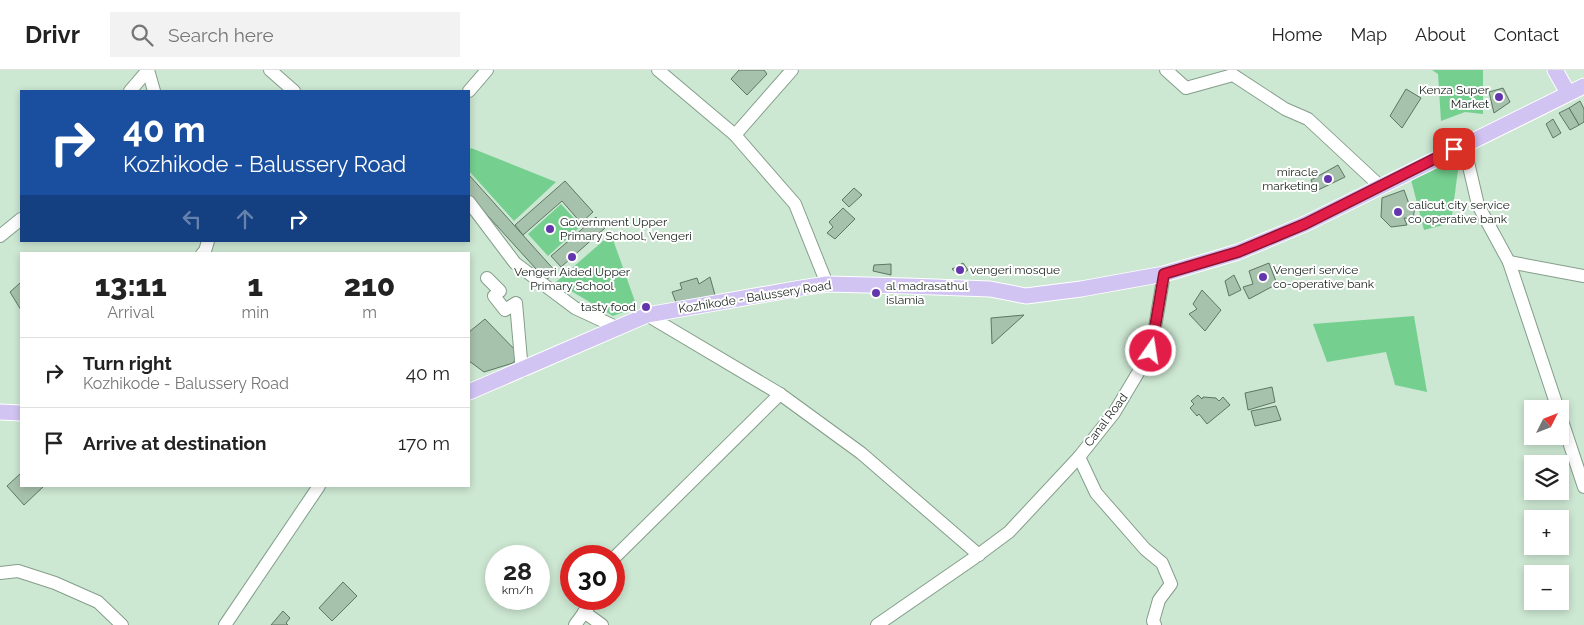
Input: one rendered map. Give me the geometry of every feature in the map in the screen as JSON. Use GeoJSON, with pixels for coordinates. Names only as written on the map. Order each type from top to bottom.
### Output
{"type":"FeatureCollection","features":[{"type":"Feature","properties":{"kind":"main road"},"geometry":{"type":"LineString","coordinates":[[1555,70],[1568,93]]}},
{"type":"Feature","properties":{"kind":"main road","name":"Kozhikode - Balussery Road"},"geometry":{"type":"LineString","coordinates":[[470,392],[647,315],[827,284],[990,289],[1026,296],[1081,289],[1164,274],[1238,252],[1305,224],[1584,86]]}},
{"type":"Feature","properties":{"kind":"main road"},"geometry":{"type":"LineString","coordinates":[[0,412],[20,413]]}},
{"type":"Feature","properties":{"kind":"street"},"geometry":{"type":"LineString","coordinates":[[131,90],[148,70]]}},
{"type":"Feature","properties":{"kind":"street"},"geometry":{"type":"LineString","coordinates":[[148,70],[154,90]]}},
{"type":"Feature","properties":{"kind":"street"},"geometry":{"type":"LineString","coordinates":[[270,70],[293,90]]}},
{"type":"Feature","properties":{"kind":"street"},"geometry":{"type":"LineString","coordinates":[[470,90],[487,70]]}},
{"type":"Feature","properties":{"kind":"street"},"geometry":{"type":"LineString","coordinates":[[658,70],[735,135],[795,204],[827,284]]}},
{"type":"Feature","properties":{"kind":"street"},"geometry":{"type":"LineString","coordinates":[[735,135],[792,70]]}},
{"type":"Feature","properties":{"kind":"street"},"geometry":{"type":"LineString","coordinates":[[1166,70],[1186,88],[1233,75],[1285,109],[1308,119],[1380,186]]}},
{"type":"Feature","properties":{"kind":"street"},"geometry":{"type":"LineString","coordinates":[[1464,145],[1478,205],[1509,262],[1555,400]]}},
{"type":"Feature","properties":{"kind":"street"},"geometry":{"type":"LineString","coordinates":[[470,203],[515,263],[576,308],[618,328]]}},
{"type":"Feature","properties":{"kind":"street"},"geometry":{"type":"LineString","coordinates":[[0,236],[20,220]]}},
{"type":"Feature","properties":{"kind":"street"},"geometry":{"type":"LineString","coordinates":[[1509,262],[1584,276]]}},
{"type":"Feature","properties":{"kind":"street","name":"Canal Road"},"geometry":{"type":"LineString","coordinates":[[1155,625],[1153,621],[1159,600],[1171,584],[1162,563],[1145,549],[1096,493],[1079,457],[1114,413],[1141,371],[1151,351],[1164,274]]}},
{"type":"Feature","properties":{"kind":"street"},"geometry":{"type":"LineString","coordinates":[[487,278],[500,291],[494,296],[505,310],[516,303],[522,370]]}},
{"type":"Feature","properties":{"kind":"street"},"geometry":{"type":"LineString","coordinates":[[647,315],[780,394],[861,453],[979,555]]}},
{"type":"Feature","properties":{"kind":"street"},"geometry":{"type":"LineString","coordinates":[[625,547],[780,394]]}},
{"type":"Feature","properties":{"kind":"street"},"geometry":{"type":"LineString","coordinates":[[1569,442],[1584,487]]}},
{"type":"Feature","properties":{"kind":"street"},"geometry":{"type":"LineString","coordinates":[[877,625],[979,555],[1009,532],[1079,457]]}},
{"type":"Feature","properties":{"kind":"street"},"geometry":{"type":"LineString","coordinates":[[225,625],[318,487]]}},
{"type":"Feature","properties":{"kind":"street"},"geometry":{"type":"LineString","coordinates":[[0,573],[18,571],[55,583],[98,602],[122,625]]}},
{"type":"Feature","properties":{"kind":"street"},"geometry":{"type":"LineString","coordinates":[[575,625],[584,612],[602,625]]}},
{"type":"Feature","properties":{"kind":"green space"},"geometry":{"type":"Polygon","coordinates":[[[1432,70],[1483,70],[1483,114],[1465,112],[1441,121],[1438,74],[1432,70]]]}},
{"type":"Feature","properties":{"kind":"green space"},"geometry":{"type":"Polygon","coordinates":[[[470,149],[556,182],[514,221],[470,172],[470,149]]]}},
{"type":"Feature","properties":{"kind":"green space"},"geometry":{"type":"Polygon","coordinates":[[[1460,155],[1451,223],[1424,230],[1408,168],[1460,155]]]}},
{"type":"Feature","properties":{"kind":"green space"},"geometry":{"type":"Polygon","coordinates":[[[561,204],[581,226],[548,256],[528,234],[561,204]]]}},
{"type":"Feature","properties":{"kind":"green space"},"geometry":{"type":"Polygon","coordinates":[[[611,234],[637,307],[613,316],[556,282],[611,234]]]}},
{"type":"Feature","properties":{"kind":"green space"},"geometry":{"type":"Polygon","coordinates":[[[1414,316],[1427,392],[1395,385],[1386,352],[1327,362],[1313,324],[1414,316]]]}},
{"type":"Feature","properties":{"kind":"building"},"geometry":{"type":"Polygon","coordinates":[[[739,70],[764,70],[767,74],[747,95],[731,79],[739,70]]]}},
{"type":"Feature","properties":{"kind":"building","name":"Kenza Super Market"},"geometry":{"type":"Polygon","coordinates":[[[1503,88],[1510,102],[1494,113],[1489,92],[1503,88]]]}},
{"type":"Feature","properties":{"kind":"building"},"geometry":{"type":"Polygon","coordinates":[[[1406,89],[1421,98],[1402,128],[1390,116],[1406,89]]]}},
{"type":"Feature","properties":{"kind":"building"},"geometry":{"type":"Polygon","coordinates":[[[1580,101],[1584,109],[1584,122],[1579,125],[1569,108],[1580,101]]]}},
{"type":"Feature","properties":{"kind":"building"},"geometry":{"type":"Polygon","coordinates":[[[1569,108],[1579,125],[1570,130],[1559,113],[1569,108]]]}},
{"type":"Feature","properties":{"kind":"building"},"geometry":{"type":"Polygon","coordinates":[[[1553,119],[1561,133],[1553,138],[1546,124],[1553,119]]]}},
{"type":"Feature","properties":{"kind":"building","name":"miracle marketing"},"geometry":{"type":"Polygon","coordinates":[[[1338,165],[1345,177],[1316,191],[1311,180],[1338,165]]]}},
{"type":"Feature","properties":{"kind":"building"},"geometry":{"type":"Polygon","coordinates":[[[470,176],[556,272],[546,280],[470,196],[470,176]]]}},
{"type":"Feature","properties":{"kind":"building"},"geometry":{"type":"Polygon","coordinates":[[[565,181],[593,212],[581,223],[562,201],[523,235],[515,225],[565,181]]]}},
{"type":"Feature","properties":{"kind":"building"},"geometry":{"type":"Polygon","coordinates":[[[854,188],[862,195],[849,207],[842,200],[854,188]]]}},
{"type":"Feature","properties":{"kind":"building","name":"calicut city service co operative bank"},"geometry":{"type":"Polygon","coordinates":[[[1404,190],[1409,204],[1415,206],[1413,219],[1404,218],[1407,225],[1391,227],[1381,217],[1382,198],[1404,190]]]}},
{"type":"Feature","properties":{"kind":"building"},"geometry":{"type":"Polygon","coordinates":[[[843,208],[855,219],[835,239],[827,233],[833,227],[829,222],[843,208]]]}},
{"type":"Feature","properties":{"kind":"building"},"geometry":{"type":"Polygon","coordinates":[[[596,217],[605,228],[561,267],[551,256],[596,217]]]}},
{"type":"Feature","properties":{"kind":"building","name":"vengeri mosque"},"geometry":{"type":"Polygon","coordinates":[[[963,263],[968,270],[960,276],[952,269],[963,263]]]}},
{"type":"Feature","properties":{"kind":"building","name":"Vengeri service co-operative bank"},"geometry":{"type":"Polygon","coordinates":[[[1269,263],[1277,284],[1249,299],[1243,287],[1253,284],[1249,271],[1269,263]]]}},
{"type":"Feature","properties":{"kind":"building"},"geometry":{"type":"Polygon","coordinates":[[[891,264],[891,275],[873,271],[874,265],[891,264]]]}},
{"type":"Feature","properties":{"kind":"building"},"geometry":{"type":"Polygon","coordinates":[[[1234,275],[1241,290],[1229,296],[1225,281],[1234,275]]]}},
{"type":"Feature","properties":{"kind":"building"},"geometry":{"type":"Polygon","coordinates":[[[710,277],[715,295],[677,305],[672,292],[682,289],[680,283],[697,278],[699,284],[710,277]]]}},
{"type":"Feature","properties":{"kind":"building"},"geometry":{"type":"Polygon","coordinates":[[[20,283],[20,308],[10,292],[20,283]]]}},
{"type":"Feature","properties":{"kind":"building"},"geometry":{"type":"Polygon","coordinates":[[[1202,290],[1221,310],[1205,331],[1189,314],[1197,309],[1193,304],[1202,290]]]}},
{"type":"Feature","properties":{"kind":"building"},"geometry":{"type":"Polygon","coordinates":[[[1024,315],[992,344],[991,318],[1024,315]]]}},
{"type":"Feature","properties":{"kind":"building"},"geometry":{"type":"Polygon","coordinates":[[[485,319],[519,354],[513,363],[484,372],[470,362],[470,331],[485,319]]]}},
{"type":"Feature","properties":{"kind":"building"},"geometry":{"type":"Polygon","coordinates":[[[1272,387],[1275,402],[1248,410],[1245,393],[1272,387]]]}},
{"type":"Feature","properties":{"kind":"building"},"geometry":{"type":"Polygon","coordinates":[[[1198,395],[1202,399],[1203,397],[1216,398],[1219,401],[1223,397],[1230,405],[1207,424],[1199,414],[1197,416],[1190,408],[1194,404],[1191,401],[1198,395]]]}},
{"type":"Feature","properties":{"kind":"building"},"geometry":{"type":"Polygon","coordinates":[[[1276,406],[1281,420],[1255,426],[1251,411],[1276,406]]]}},
{"type":"Feature","properties":{"kind":"building"},"geometry":{"type":"Polygon","coordinates":[[[20,474],[20,487],[43,487],[24,505],[7,486],[20,474]]]}},
{"type":"Feature","properties":{"kind":"building"},"geometry":{"type":"Polygon","coordinates":[[[343,582],[357,596],[332,621],[319,608],[343,582]]]}},
{"type":"Feature","properties":{"kind":"building"},"geometry":{"type":"Polygon","coordinates":[[[283,611],[290,618],[286,623],[288,625],[271,625],[283,611]]]}},
{"type":"Feature","properties":{"kind":"place","name":"Kenza Super Market"},"geometry":{"type":"Point","coordinates":[1499,97]}},
{"type":"Feature","properties":{"kind":"place","name":"miracle marketing"},"geometry":{"type":"Point","coordinates":[1328,179]}},
{"type":"Feature","properties":{"kind":"place","name":"calicut city service co operative bank"},"geometry":{"type":"Point","coordinates":[1398,212]}},
{"type":"Feature","properties":{"kind":"place","name":"Government Upper Primary School, Vengeri"},"geometry":{"type":"Point","coordinates":[550,229]}},
{"type":"Feature","properties":{"kind":"place","name":"Vengeri Aided Upper Primary School"},"geometry":{"type":"Point","coordinates":[572,257]}},
{"type":"Feature","properties":{"kind":"place","name":"vengeri mosque"},"geometry":{"type":"Point","coordinates":[960,270]}},
{"type":"Feature","properties":{"kind":"place","name":"Vengeri service co-operative bank"},"geometry":{"type":"Point","coordinates":[1263,277]}},
{"type":"Feature","properties":{"kind":"place","name":"al madrasathul islamia"},"geometry":{"type":"Point","coordinates":[876,293]}},
{"type":"Feature","properties":{"kind":"place","name":"tasty food"},"geometry":{"type":"Point","coordinates":[646,307]}},
{"type":"Feature","properties":{"kind":"route"},"geometry":{"type":"LineString","coordinates":[[1151,351],[1164,274],[1238,252],[1305,224],[1454,149]]}}]}
